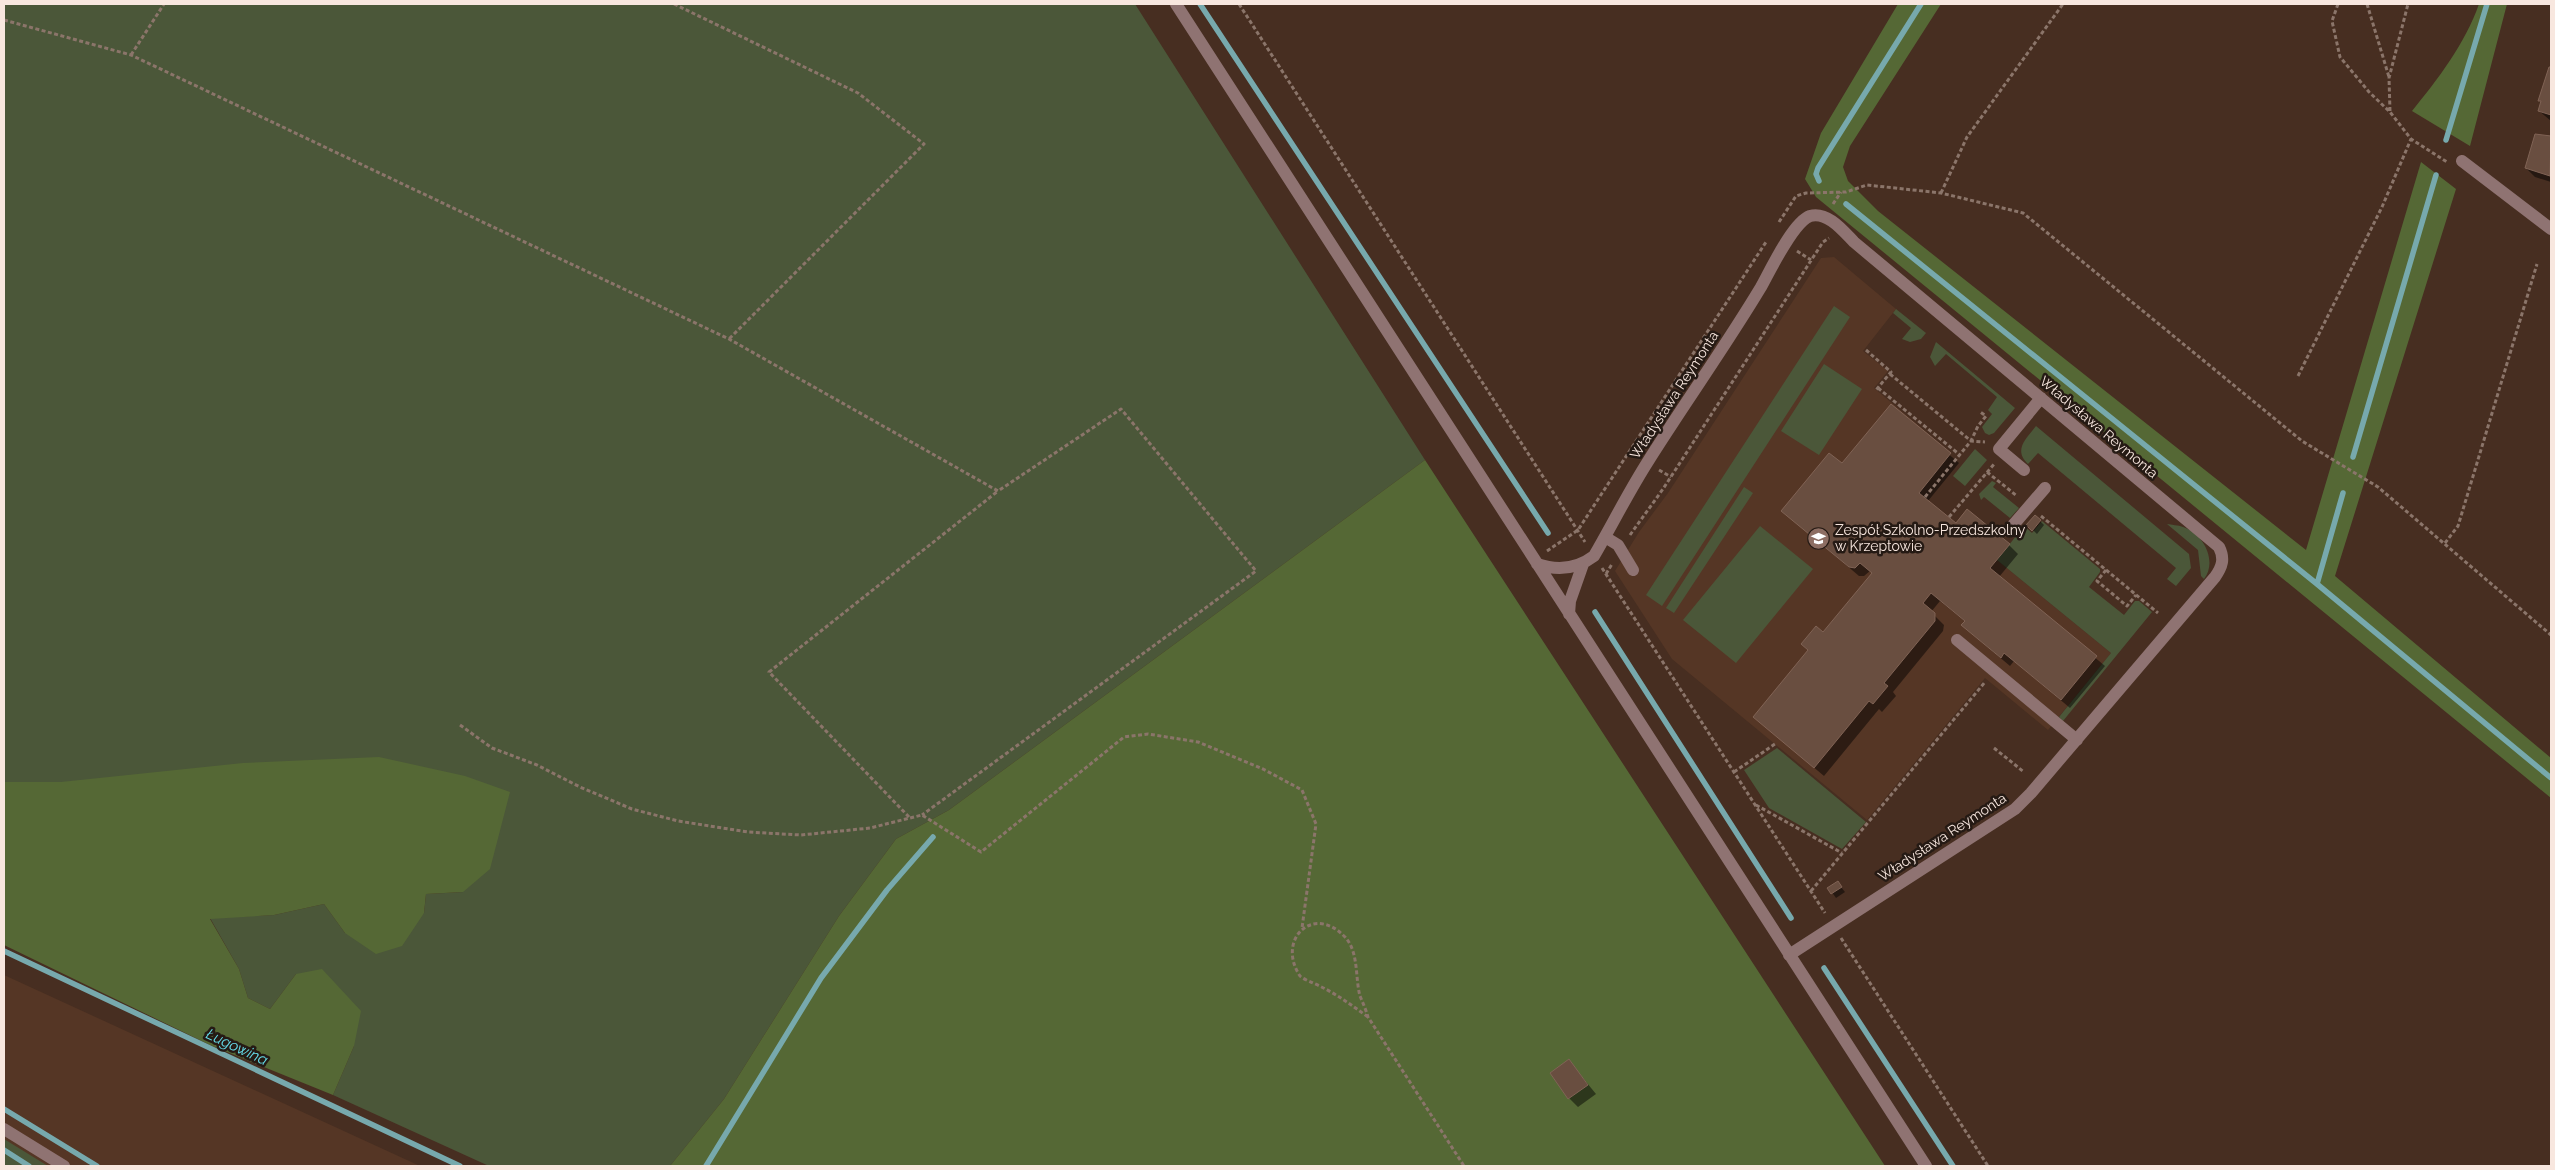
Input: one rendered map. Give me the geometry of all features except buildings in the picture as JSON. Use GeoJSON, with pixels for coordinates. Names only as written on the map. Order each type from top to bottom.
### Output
{"type":"FeatureCollection","features":[{"type":"Feature","properties":{"kind":"street"},"geometry":{"type":"LineString","coordinates":[[1176,4],[1926,1166]]}},
{"type":"Feature","properties":{"kind":"street"},"geometry":{"type":"LineString","coordinates":[[2462,161],[2551,229]]}},
{"type":"Feature","properties":{"kind":"street","name":"Władysława Reymonta"},"geometry":{"type":"LineString","coordinates":[[1569,614],[1570,601],[1583,564],[1594,556],[1647,462],[1758,292],[1796,228],[1810,216],[1825,217],[1839,227],[1854,242],[2210,538],[2223,555],[2221,567],[2215,577],[2077,740],[2015,809],[1789,955]]}},
{"type":"Feature","properties":{"kind":"street"},"geometry":{"type":"LineString","coordinates":[[2024,470],[2001,451],[2041,398]]}},
{"type":"Feature","properties":{"kind":"street"},"geometry":{"type":"LineString","coordinates":[[2008,531],[2045,488]]}},
{"type":"Feature","properties":{"kind":"street"},"geometry":{"type":"LineString","coordinates":[[1605,537],[1621,550],[1633,570]]}},
{"type":"Feature","properties":{"kind":"street"},"geometry":{"type":"LineString","coordinates":[[1537,564],[1554,569],[1583,564]]}},
{"type":"Feature","properties":{"kind":"street"},"geometry":{"type":"LineString","coordinates":[[1957,640],[2077,740]]}},
{"type":"Feature","properties":{"kind":"street"},"geometry":{"type":"LineString","coordinates":[[4,1129],[64,1166]]}},
{"type":"Feature","properties":{"kind":"path"},"geometry":{"type":"LineString","coordinates":[[131,55],[164,4]]}},
{"type":"Feature","properties":{"kind":"path"},"geometry":{"type":"LineString","coordinates":[[674,4],[858,93],[924,144],[729,339]]}},
{"type":"Feature","properties":{"kind":"path"},"geometry":{"type":"LineString","coordinates":[[1239,4],[1587,543]]}},
{"type":"Feature","properties":{"kind":"path"},"geometry":{"type":"LineString","coordinates":[[1941,193],[1967,137],[2063,4]]}},
{"type":"Feature","properties":{"kind":"path"},"geometry":{"type":"LineString","coordinates":[[2338,4],[2332,21],[2340,57],[2369,92],[2390,112],[2411,139],[2447,162],[2462,161]]}},
{"type":"Feature","properties":{"kind":"path"},"geometry":{"type":"LineString","coordinates":[[2367,4],[2389,78],[2390,112]]}},
{"type":"Feature","properties":{"kind":"path"},"geometry":{"type":"LineString","coordinates":[[2389,78],[2408,4]]}},
{"type":"Feature","properties":{"kind":"path"},"geometry":{"type":"LineString","coordinates":[[4,20],[131,55],[729,339],[998,490]]}},
{"type":"Feature","properties":{"kind":"path"},"geometry":{"type":"LineString","coordinates":[[2298,376],[2382,207],[2411,139]]}},
{"type":"Feature","properties":{"kind":"path"},"geometry":{"type":"LineString","coordinates":[[1606,574],[1823,242]]}},
{"type":"Feature","properties":{"kind":"path"},"geometry":{"type":"LineString","coordinates":[[2445,543],[2458,526],[2537,264]]}},
{"type":"Feature","properties":{"kind":"path"},"geometry":{"type":"LineString","coordinates":[[1866,350],[1892,372],[1890,374],[1971,441],[1984,442],[2001,451],[1987,472],[1949,517]]}},
{"type":"Feature","properties":{"kind":"path"},"geometry":{"type":"LineString","coordinates":[[1890,374],[1877,389],[1960,455]]}},
{"type":"Feature","properties":{"kind":"path"},"geometry":{"type":"LineString","coordinates":[[460,725],[492,748],[537,765],[580,787],[632,809],[678,821],[748,832],[801,835],[870,828],[910,818],[922,815],[1256,571],[1121,409],[998,490],[769,672],[910,818]]}},
{"type":"Feature","properties":{"kind":"path"},"geometry":{"type":"LineString","coordinates":[[1925,497],[1971,441],[1978,426],[1986,416],[1979,411]]}},
{"type":"Feature","properties":{"kind":"path"},"geometry":{"type":"LineString","coordinates":[[1987,472],[2158,613]]}},
{"type":"Feature","properties":{"kind":"path"},"geometry":{"type":"LineString","coordinates":[[1601,566],[1988,1166]]}},
{"type":"Feature","properties":{"kind":"path"},"geometry":{"type":"LineString","coordinates":[[2106,570],[2097,582],[2127,606],[2136,595]]}},
{"type":"Feature","properties":{"kind":"path"},"geometry":{"type":"LineString","coordinates":[[1811,891],[1986,680]]}},
{"type":"Feature","properties":{"kind":"path"},"geometry":{"type":"LineString","coordinates":[[922,815],[981,852],[1124,737],[1148,734],[1198,742],[1263,769],[1302,790],[1316,824],[1302,928],[1294,939],[1294,963],[1302,978],[1333,992],[1368,1017]]}},
{"type":"Feature","properties":{"kind":"path"},"geometry":{"type":"LineString","coordinates":[[1734,772],[1775,744]]}},
{"type":"Feature","properties":{"kind":"path"},"geometry":{"type":"LineString","coordinates":[[1994,748],[2024,772]]}},
{"type":"Feature","properties":{"kind":"path"},"geometry":{"type":"LineString","coordinates":[[1755,804],[1842,853]]}},
{"type":"Feature","properties":{"kind":"path"},"geometry":{"type":"LineString","coordinates":[[1302,928],[1314,923],[1329,926],[1345,937],[1354,954],[1360,996],[1368,1017],[1464,1166]]}},
{"type":"Feature","properties":{"kind":"shaded area","name":"Zespół Szkolno-Przedszkolny w Krzeptowie"},"geometry":{"type":"Polygon","coordinates":[[[1834,257],[1896,309],[1863,351],[1888,371],[1874,388],[1951,453],[1919,493],[1955,523],[1967,509],[2010,544],[1997,560],[2111,653],[2048,730],[1985,678],[1867,820],[1672,659],[1615,571],[1821,258],[1834,257]]]}},
{"type":"Feature","properties":{"kind":"shaded area"},"geometry":{"type":"Polygon","coordinates":[[[4,975],[420,1166],[4,1166],[4,975]]]}},
{"type":"Feature","properties":{"kind":"green space"},"geometry":{"type":"Polygon","coordinates":[[[4,4],[1135,4],[1425,460],[949,810],[896,839],[839,916],[724,1099],[670,1166],[489,1166],[333,1095],[354,1046],[296,974],[270,1009],[248,998],[239,969],[210,918],[274,915],[324,904],[345,933],[424,913],[426,894],[463,892],[61,782],[4,782],[4,4]]]}},
{"type":"Feature","properties":{"kind":"green space"},"geometry":{"type":"Polygon","coordinates":[[[1898,4],[1941,4],[1850,146],[1843,167],[1848,181],[1878,211],[2306,550],[2421,162],[2456,189],[2335,576],[2551,758],[2551,798],[1816,197],[1805,179],[1821,133],[1898,4]]]}},
{"type":"Feature","properties":{"kind":"green space"},"geometry":{"type":"Polygon","coordinates":[[[2479,4],[2507,4],[2470,146],[2412,111],[2459,47],[2479,4]]]}},
{"type":"Feature","properties":{"kind":"green space"},"geometry":{"type":"Polygon","coordinates":[[[1834,306],[1850,317],[1662,606],[1646,595],[1834,306]]]}},
{"type":"Feature","properties":{"kind":"green space"},"geometry":{"type":"Polygon","coordinates":[[[1896,309],[1926,333],[1921,339],[1910,342],[1902,339],[1911,328],[1893,313],[1896,309]]]}},
{"type":"Feature","properties":{"kind":"green space"},"geometry":{"type":"Polygon","coordinates":[[[1936,342],[2015,408],[1994,433],[1989,435],[1985,433],[1982,427],[1992,414],[1988,410],[1997,397],[1946,354],[1935,366],[1930,357],[1936,342]]]}},
{"type":"Feature","properties":{"kind":"green space"},"geometry":{"type":"Polygon","coordinates":[[[1824,364],[1862,389],[1819,455],[1781,431],[1824,364]]]}},
{"type":"Feature","properties":{"kind":"green space"},"geometry":{"type":"Polygon","coordinates":[[[2036,426],[2189,554],[2191,568],[2176,586],[2167,579],[2176,568],[2038,453],[2028,464],[2024,459],[2021,449],[2025,440],[2036,426]]]}},
{"type":"Feature","properties":{"kind":"green space"},"geometry":{"type":"Polygon","coordinates":[[[1975,449],[1987,460],[1965,486],[1953,476],[1975,449]]]}},
{"type":"Feature","properties":{"kind":"green space"},"geometry":{"type":"Polygon","coordinates":[[[1425,460],[1885,1166],[670,1166],[724,1099],[839,916],[896,839],[949,810],[1425,460]]]}},
{"type":"Feature","properties":{"kind":"green space"},"geometry":{"type":"Polygon","coordinates":[[[1992,481],[1996,483],[1993,487],[2019,508],[2010,518],[1984,497],[1981,500],[1979,494],[1992,481]]]}},
{"type":"Feature","properties":{"kind":"green space"},"geometry":{"type":"Polygon","coordinates":[[[1744,487],[1753,493],[1674,613],[1666,608],[1744,487]]]}},
{"type":"Feature","properties":{"kind":"green space"},"geometry":{"type":"Polygon","coordinates":[[[2042,521],[2100,569],[2100,572],[2089,587],[2124,615],[2135,601],[2139,601],[2152,612],[2063,721],[2059,717],[2111,653],[1997,560],[2024,526],[2032,533],[2042,521]]]}},
{"type":"Feature","properties":{"kind":"green space"},"geometry":{"type":"Polygon","coordinates":[[[2167,524],[2181,526],[2190,530],[2202,541],[2209,556],[2208,572],[2204,579],[2201,576],[2198,550],[2167,524]]]}},
{"type":"Feature","properties":{"kind":"green space"},"geometry":{"type":"Polygon","coordinates":[[[1760,526],[1813,569],[1736,663],[1683,620],[1760,526]]]}},
{"type":"Feature","properties":{"kind":"green space"},"geometry":{"type":"Polygon","coordinates":[[[1777,748],[1866,822],[1842,849],[1769,808],[1744,770],[1777,748]]]}},
{"type":"Feature","properties":{"kind":"green space"},"geometry":{"type":"Polygon","coordinates":[[[379,757],[465,776],[510,792],[490,869],[463,892],[426,894],[424,913],[402,946],[376,954],[345,933],[324,904],[274,915],[210,919],[239,969],[248,998],[270,1009],[296,974],[322,969],[361,1011],[354,1046],[333,1095],[210,1045],[4,945],[4,782],[61,782],[243,763],[379,757]]]}},
{"type":"Feature","properties":{"kind":"green space"},"geometry":{"type":"Polygon","coordinates":[[[4,1139],[48,1166],[4,1166],[4,1139]]]}},
{"type":"Feature","properties":{"kind":"waterway"},"geometry":{"type":"LineString","coordinates":[[1200,4],[1548,533]]}},
{"type":"Feature","properties":{"kind":"waterway"},"geometry":{"type":"LineString","coordinates":[[1819,181],[1816,174],[1818,168],[1921,4]]}},
{"type":"Feature","properties":{"kind":"waterway"},"geometry":{"type":"LineString","coordinates":[[2446,140],[2487,4]]}},
{"type":"Feature","properties":{"kind":"waterway"},"geometry":{"type":"LineString","coordinates":[[2353,457],[2436,175]]}},
{"type":"Feature","properties":{"kind":"waterway"},"geometry":{"type":"LineString","coordinates":[[1846,204],[2317,584],[2551,778]]}},
{"type":"Feature","properties":{"kind":"waterway"},"geometry":{"type":"LineString","coordinates":[[2317,584],[2343,493]]}},
{"type":"Feature","properties":{"kind":"waterway"},"geometry":{"type":"LineString","coordinates":[[1595,612],[1791,918]]}},
{"type":"Feature","properties":{"kind":"waterway"},"geometry":{"type":"LineString","coordinates":[[706,1166],[821,978],[887,890],[933,837]]}},
{"type":"Feature","properties":{"kind":"waterway","name":"Ługowina"},"geometry":{"type":"LineString","coordinates":[[4,951],[460,1166]]}},
{"type":"Feature","properties":{"kind":"waterway"},"geometry":{"type":"LineString","coordinates":[[1824,968],[1953,1166]]}},
{"type":"Feature","properties":{"kind":"waterway"},"geometry":{"type":"LineString","coordinates":[[4,1109],[97,1166]]}},
{"type":"Feature","properties":{"kind":"waterway"},"geometry":{"type":"LineString","coordinates":[[4,1150],[29,1166]]}},
{"type":"Feature","properties":{"kind":"place","name":"Zespół Szkolno-Przedszkolny w Krzeptowie"},"geometry":{"type":"Point","coordinates":[1819,538]}}]}
